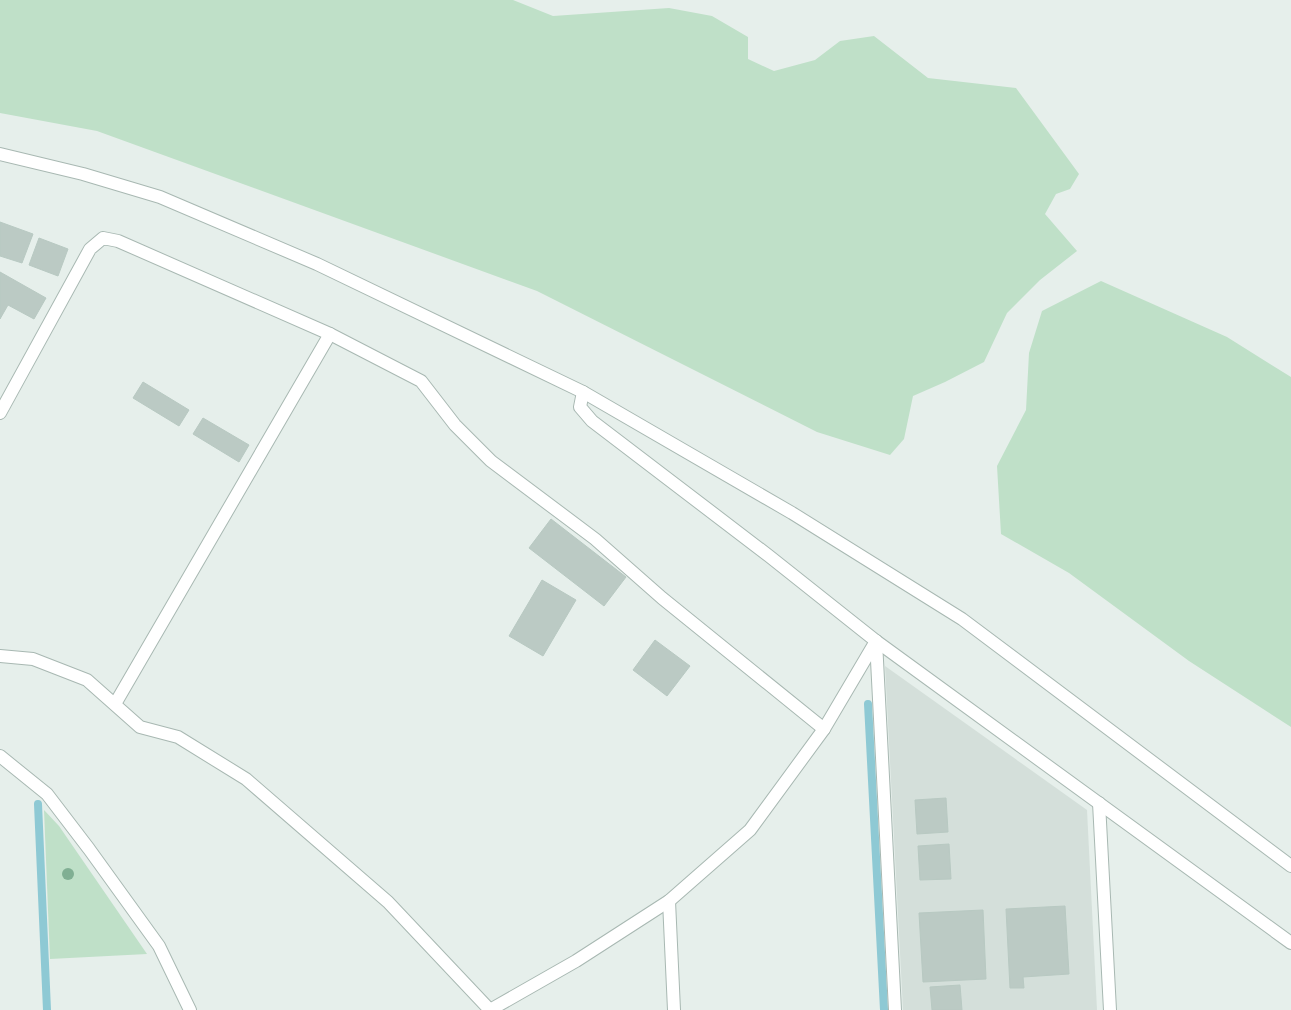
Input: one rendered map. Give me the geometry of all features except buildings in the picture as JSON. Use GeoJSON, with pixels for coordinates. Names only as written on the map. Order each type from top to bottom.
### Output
{"type":"FeatureCollection","features":[{"type":"Feature","properties":{"kind":"street"},"geometry":{"type":"LineString","coordinates":[[0,154],[83,174],[160,196],[317,264],[583,392],[792,513],[962,619],[1291,866]]}},
{"type":"Feature","properties":{"kind":"street"},"geometry":{"type":"LineString","coordinates":[[0,413],[90,249],[103,238],[118,241],[330,334],[421,381],[455,425],[491,461],[595,539],[662,598],[824,729]]}},
{"type":"Feature","properties":{"kind":"street"},"geometry":{"type":"LineString","coordinates":[[115,704],[330,334]]}},
{"type":"Feature","properties":{"kind":"street"},"geometry":{"type":"LineString","coordinates":[[583,392],[580,407],[592,421],[769,556],[876,641],[1291,943]]}},
{"type":"Feature","properties":{"kind":"street"},"geometry":{"type":"LineString","coordinates":[[0,656],[33,659],[87,680],[140,727],[178,737],[246,779],[388,902],[490,1010],[576,961],[669,901],[750,830],[824,729],[876,641]]}},
{"type":"Feature","properties":{"kind":"street"},"geometry":{"type":"LineString","coordinates":[[876,641],[895,1010]]}},
{"type":"Feature","properties":{"kind":"street"},"geometry":{"type":"LineString","coordinates":[[0,756],[47,794],[159,946],[190,1010]]}},
{"type":"Feature","properties":{"kind":"street"},"geometry":{"type":"LineString","coordinates":[[1099,803],[1110,1010]]}},
{"type":"Feature","properties":{"kind":"street"},"geometry":{"type":"LineString","coordinates":[[669,901],[674,1010]]}},
{"type":"Feature","properties":{"kind":"shaded area"},"geometry":{"type":"Polygon","coordinates":[[[885,666],[1087,810],[1097,1010],[903,1010],[885,666]]]}},
{"type":"Feature","properties":{"kind":"green space"},"geometry":{"type":"Polygon","coordinates":[[[0,0],[513,0],[553,16],[669,8],[712,16],[748,37],[748,59],[774,71],[815,60],[840,41],[874,36],[928,78],[1016,88],[1079,174],[1070,189],[1056,194],[1045,214],[1077,251],[1040,280],[1007,313],[984,362],[913,396],[904,439],[890,455],[817,432],[537,291],[97,131],[0,113],[0,0]]]}},
{"type":"Feature","properties":{"kind":"green space"},"geometry":{"type":"Polygon","coordinates":[[[1101,281],[1227,337],[1291,377],[1291,727],[1189,661],[1069,573],[1001,534],[997,466],[1026,410],[1029,353],[1042,311],[1101,281]]]}},
{"type":"Feature","properties":{"kind":"green space"},"geometry":{"type":"Polygon","coordinates":[[[44,810],[59,826],[147,954],[50,959],[44,810]]]}},
{"type":"Feature","properties":{"kind":"waterway"},"geometry":{"type":"LineString","coordinates":[[868,704],[884,1010]]}},
{"type":"Feature","properties":{"kind":"waterway"},"geometry":{"type":"LineString","coordinates":[[38,804],[47,1010]]}}]}
